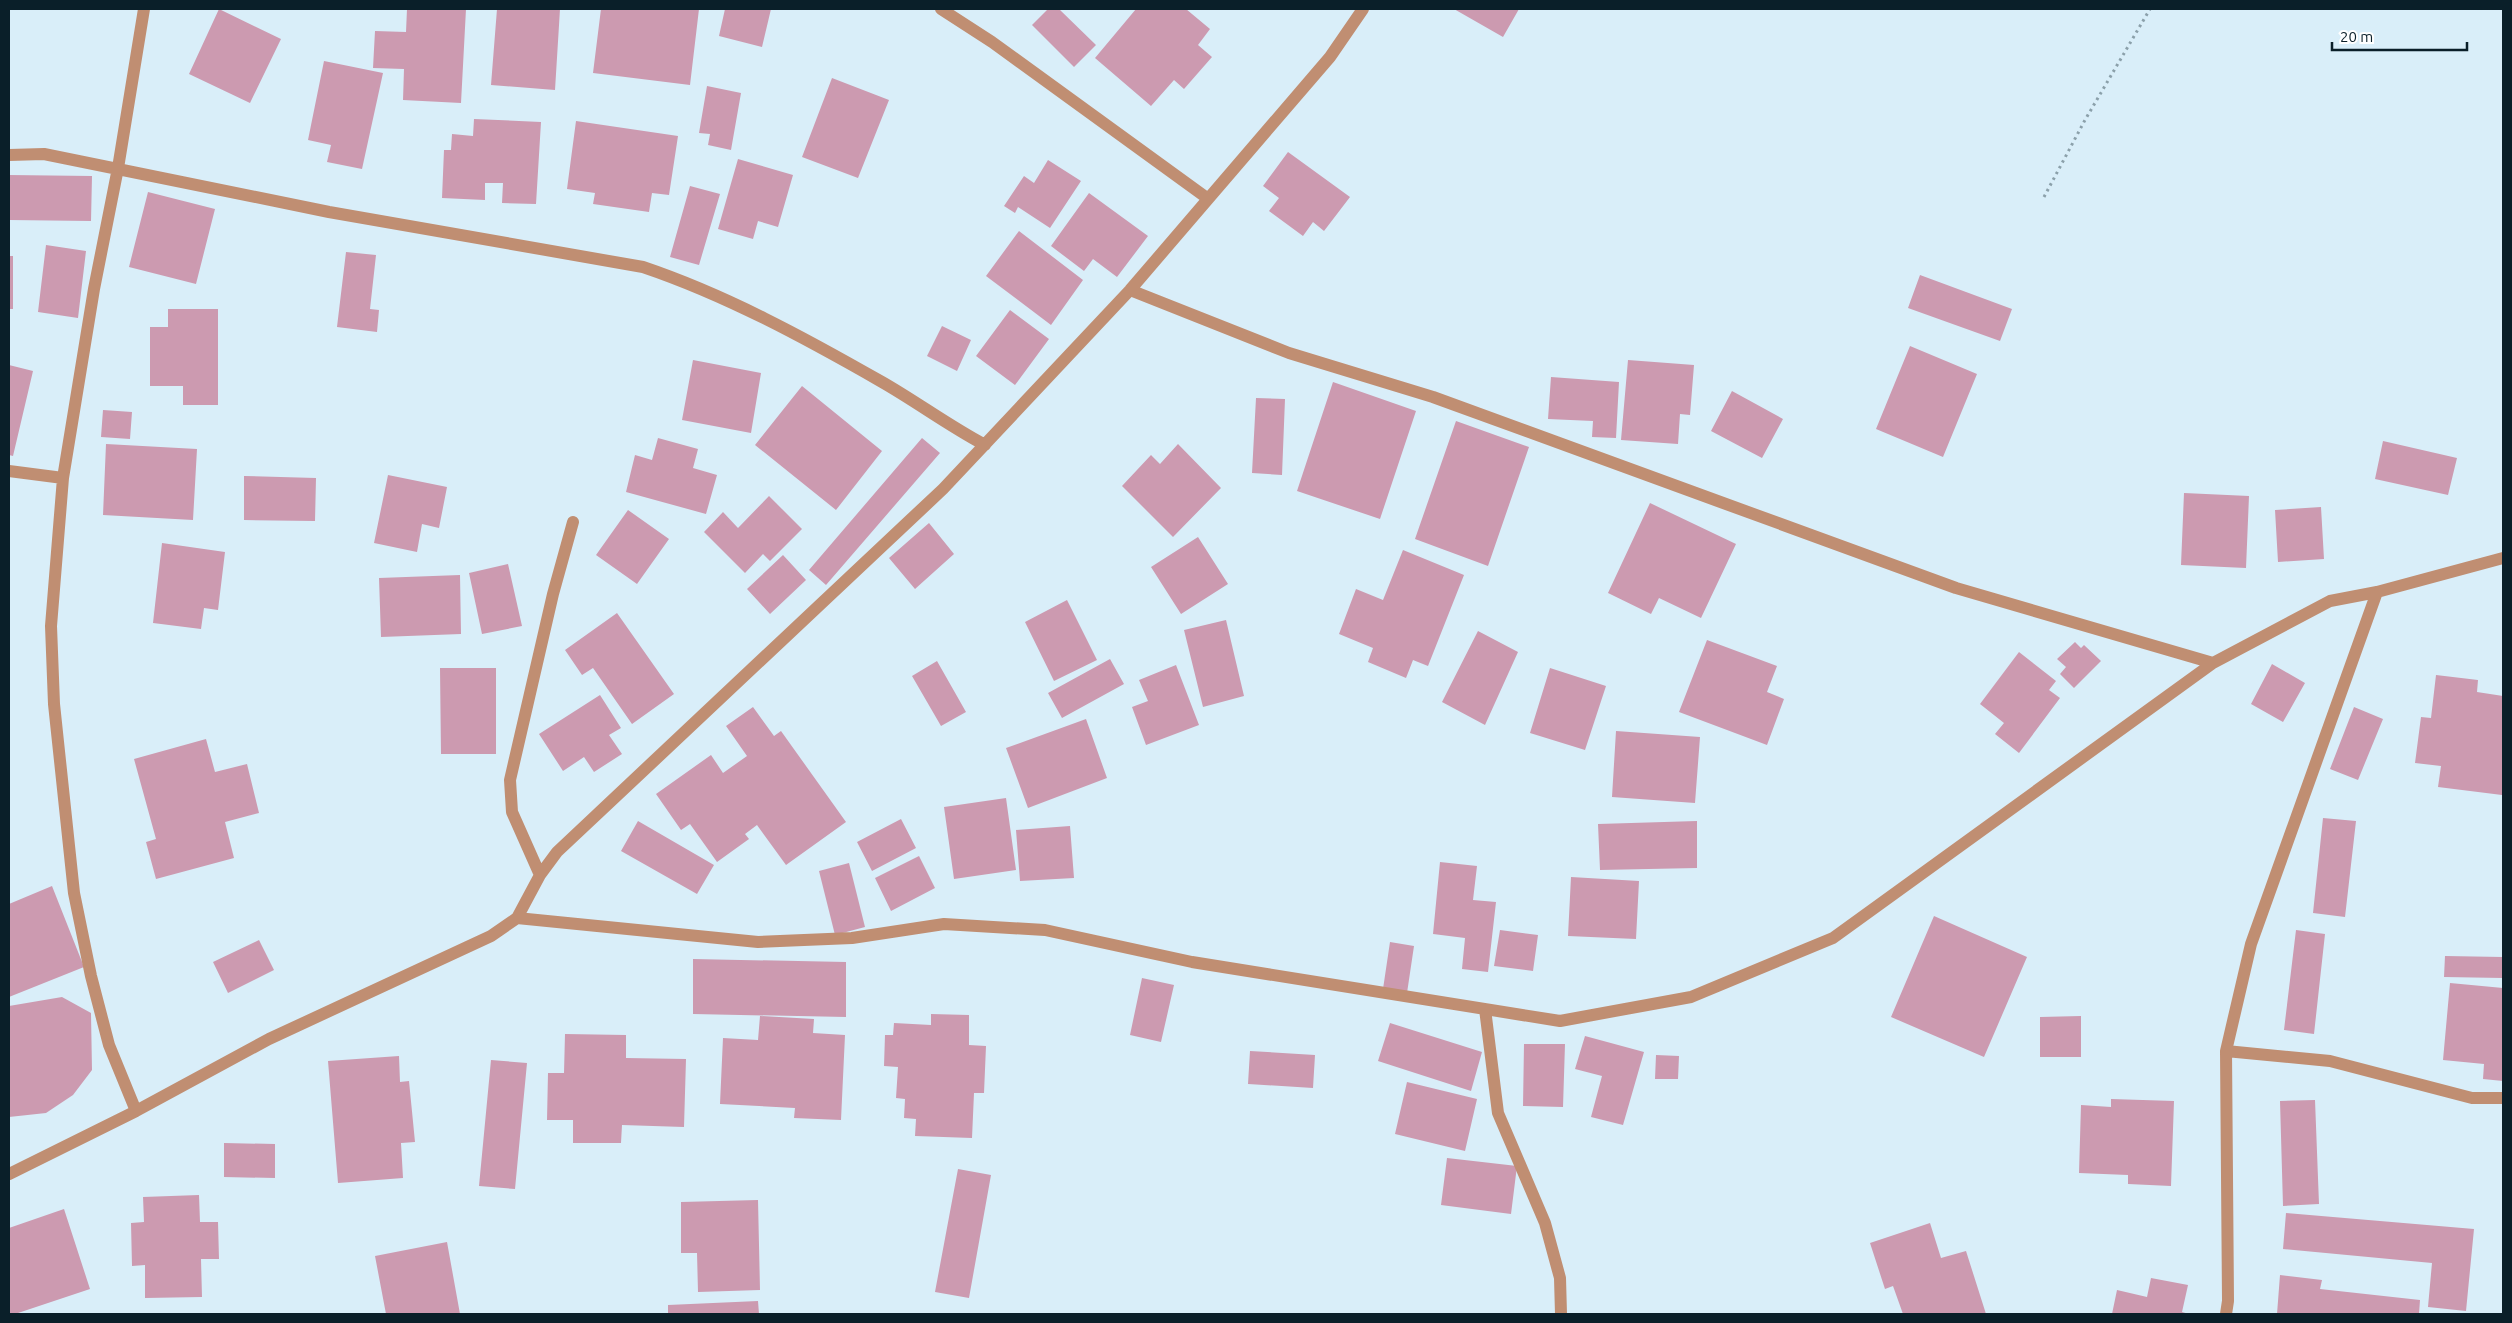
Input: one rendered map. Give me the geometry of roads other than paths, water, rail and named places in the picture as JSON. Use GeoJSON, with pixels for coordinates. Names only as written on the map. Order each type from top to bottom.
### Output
{"type":"FeatureCollection","features":[{"type":"Feature","properties":{"kind":"street"},"geometry":{"type":"LineString","coordinates":[[136,1111],[110,1045],[91,976],[74,893],[54,704],[50,626],[63,478],[94,289],[118,168],[144,9]]}},
{"type":"Feature","properties":{"kind":"street"},"geometry":{"type":"LineString","coordinates":[[941,9],[992,42],[1207,198]]}},
{"type":"Feature","properties":{"kind":"street"},"geometry":{"type":"LineString","coordinates":[[9,1174],[136,1111],[269,1039],[491,936],[517,918],[540,875],[571,838],[943,489],[1130,290],[1330,57],[1363,9]]}},
{"type":"Feature","properties":{"kind":"street"},"geometry":{"type":"LineString","coordinates":[[9,155],[44,154],[329,212],[643,267],[692,283],[756,315],[883,382],[954,429],[985,445]]}},
{"type":"Feature","properties":{"kind":"street"},"geometry":{"type":"LineString","coordinates":[[1130,290],[1289,353],[1432,397],[1956,588],[2213,663]]}},
{"type":"Feature","properties":{"kind":"street"},"geometry":{"type":"LineString","coordinates":[[9,471],[63,478]]}},
{"type":"Feature","properties":{"kind":"street"},"geometry":{"type":"LineString","coordinates":[[540,875],[512,812],[510,780],[551,604],[573,522]]}},
{"type":"Feature","properties":{"kind":"street"},"geometry":{"type":"LineString","coordinates":[[517,918],[758,942],[852,938],[944,924],[1045,930],[1192,962],[1560,1021],[1691,996],[1833,938],[2213,663],[2330,601],[2378,592],[2503,558]]}},
{"type":"Feature","properties":{"kind":"street"},"geometry":{"type":"LineString","coordinates":[[2226,1314],[2228,1301],[2226,1051],[2251,944],[2378,592]]}},
{"type":"Feature","properties":{"kind":"street"},"geometry":{"type":"LineString","coordinates":[[1486,1009],[1498,1113],[1545,1223],[1560,1278],[1561,1314]]}},
{"type":"Feature","properties":{"kind":"street"},"geometry":{"type":"LineString","coordinates":[[2226,1051],[2330,1061],[2472,1098],[2503,1098]]}}]}
